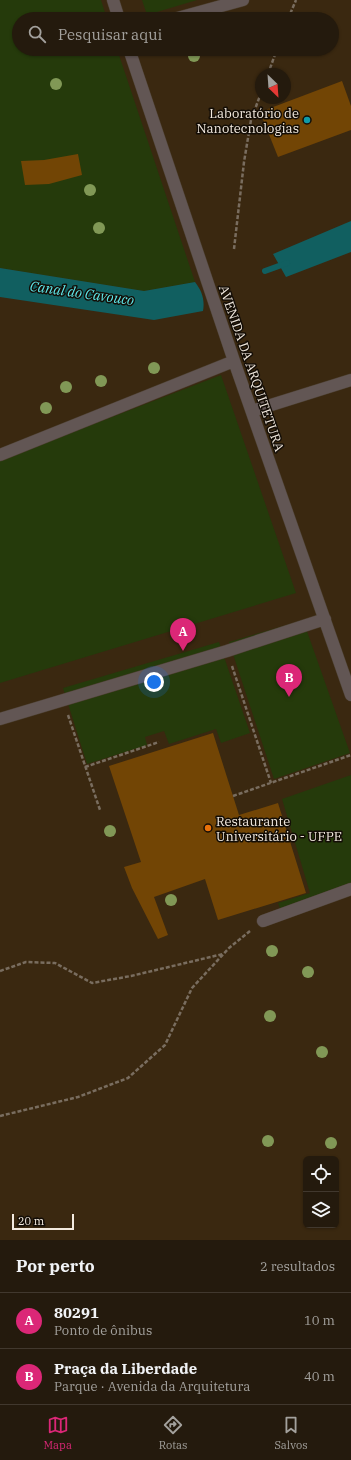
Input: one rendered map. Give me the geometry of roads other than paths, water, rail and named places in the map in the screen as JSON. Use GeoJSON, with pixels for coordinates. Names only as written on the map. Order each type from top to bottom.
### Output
{"type":"FeatureCollection","features":[{"type":"Feature","properties":{"kind":"street"},"geometry":{"type":"LineString","coordinates":[[113,0],[117,12]]}},
{"type":"Feature","properties":{"kind":"street"},"geometry":{"type":"LineString","coordinates":[[199,12],[243,0]]}},
{"type":"Feature","properties":{"kind":"street","name":"AVENIDA DA ARQUITETURA"},"geometry":{"type":"LineString","coordinates":[[132,56],[234,361],[351,695]]}},
{"type":"Feature","properties":{"kind":"street"},"geometry":{"type":"LineString","coordinates":[[0,455],[234,361]]}},
{"type":"Feature","properties":{"kind":"street"},"geometry":{"type":"LineString","coordinates":[[252,411],[351,380]]}},
{"type":"Feature","properties":{"kind":"street"},"geometry":{"type":"LineString","coordinates":[[0,719],[227,651],[325,619]]}},
{"type":"Feature","properties":{"kind":"street"},"geometry":{"type":"LineString","coordinates":[[263,921],[351,889]]}},
{"type":"Feature","properties":{"kind":"water"},"geometry":{"type":"Polygon","coordinates":[[[351,221],[351,252],[286,277],[273,254],[351,221]]]}},
{"type":"Feature","properties":{"kind":"water","name":"Canal do Cavouco"},"geometry":{"type":"Polygon","coordinates":[[[0,268],[144,291],[195,282],[204,303],[203,311],[154,320],[0,297],[0,268]]]}},
{"type":"Feature","properties":{"kind":"waterway"},"geometry":{"type":"LineString","coordinates":[[265,271],[287,263]]}},
{"type":"Feature","properties":{"kind":"place","name":"Laboratório de Nanotecnologias"},"geometry":{"type":"Point","coordinates":[307,120]}},
{"type":"Feature","properties":{"kind":"place","name":"80291"},"geometry":{"type":"Point","coordinates":[183,651]}},
{"type":"Feature","properties":{"kind":"place","name":"Praça da Liberdade"},"geometry":{"type":"Point","coordinates":[289,697]}},
{"type":"Feature","properties":{"kind":"place","name":"Restaurante Universitário - UFPE"},"geometry":{"type":"Point","coordinates":[208,828]}}]}
